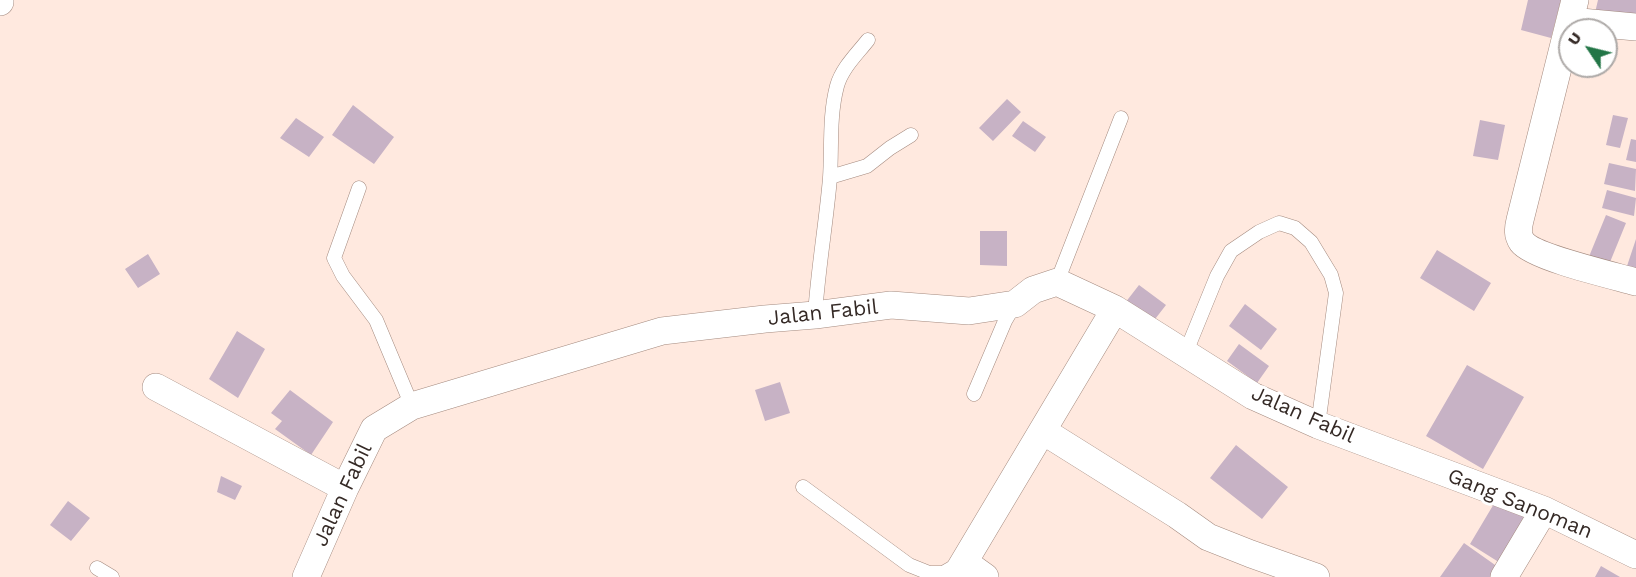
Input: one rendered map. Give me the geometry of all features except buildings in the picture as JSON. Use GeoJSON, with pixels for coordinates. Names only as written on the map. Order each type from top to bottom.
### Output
{"type":"FeatureCollection","features":[{"type":"Feature","properties":{"kind":"street"},"geometry":{"type":"LineString","coordinates":[[1636,27],[1572,11],[1518,232],[1522,242],[1530,249],[1571,264],[1636,282]]}},
{"type":"Feature","properties":{"kind":"street","name":"Jalan Fabil"},"geometry":{"type":"LineString","coordinates":[[306,577],[374,429],[412,406],[662,331],[891,305],[969,311],[1015,304],[1033,290],[1057,282],[1115,309],[1254,396],[1318,425],[1402,457]]}},
{"type":"Feature","properties":{"kind":"street"},"geometry":{"type":"LineString","coordinates":[[968,572],[1043,430],[1115,309]]}},
{"type":"Feature","properties":{"kind":"street"},"geometry":{"type":"LineString","coordinates":[[156,387],[345,488]]}},
{"type":"Feature","properties":{"kind":"street"},"geometry":{"type":"LineString","coordinates":[[1043,430],[1208,537],[1316,577]]}},
{"type":"Feature","properties":{"kind":"street","name":"Gang Sanoman"},"geometry":{"type":"LineString","coordinates":[[1402,457],[1544,510],[1636,555]]}},
{"type":"Feature","properties":{"kind":"street"},"geometry":{"type":"LineString","coordinates":[[1504,577],[1544,510]]}},
{"type":"Feature","properties":{"kind":"lane"},"geometry":{"type":"LineString","coordinates":[[815,315],[817,278],[830,177],[831,123],[837,84],[848,64],[868,40]]}},
{"type":"Feature","properties":{"kind":"lane"},"geometry":{"type":"LineString","coordinates":[[1057,282],[1121,118]]}},
{"type":"Feature","properties":{"kind":"lane"},"geometry":{"type":"LineString","coordinates":[[830,177],[867,166],[912,135]]}},
{"type":"Feature","properties":{"kind":"lane"},"geometry":{"type":"LineString","coordinates":[[359,188],[334,258],[343,276],[376,320],[412,406]]}},
{"type":"Feature","properties":{"kind":"lane"},"geometry":{"type":"LineString","coordinates":[[1186,352],[1217,276],[1231,251],[1259,232],[1279,223],[1295,228],[1311,242],[1331,275],[1336,294],[1318,425]]}},
{"type":"Feature","properties":{"kind":"lane"},"geometry":{"type":"LineString","coordinates":[[974,394],[1005,321],[1015,304]]}},
{"type":"Feature","properties":{"kind":"lane"},"geometry":{"type":"LineString","coordinates":[[803,487],[909,565],[929,573],[968,572]]}},
{"type":"Feature","properties":{"kind":"lane"},"geometry":{"type":"LineString","coordinates":[[97,568],[112,577]]}}]}
